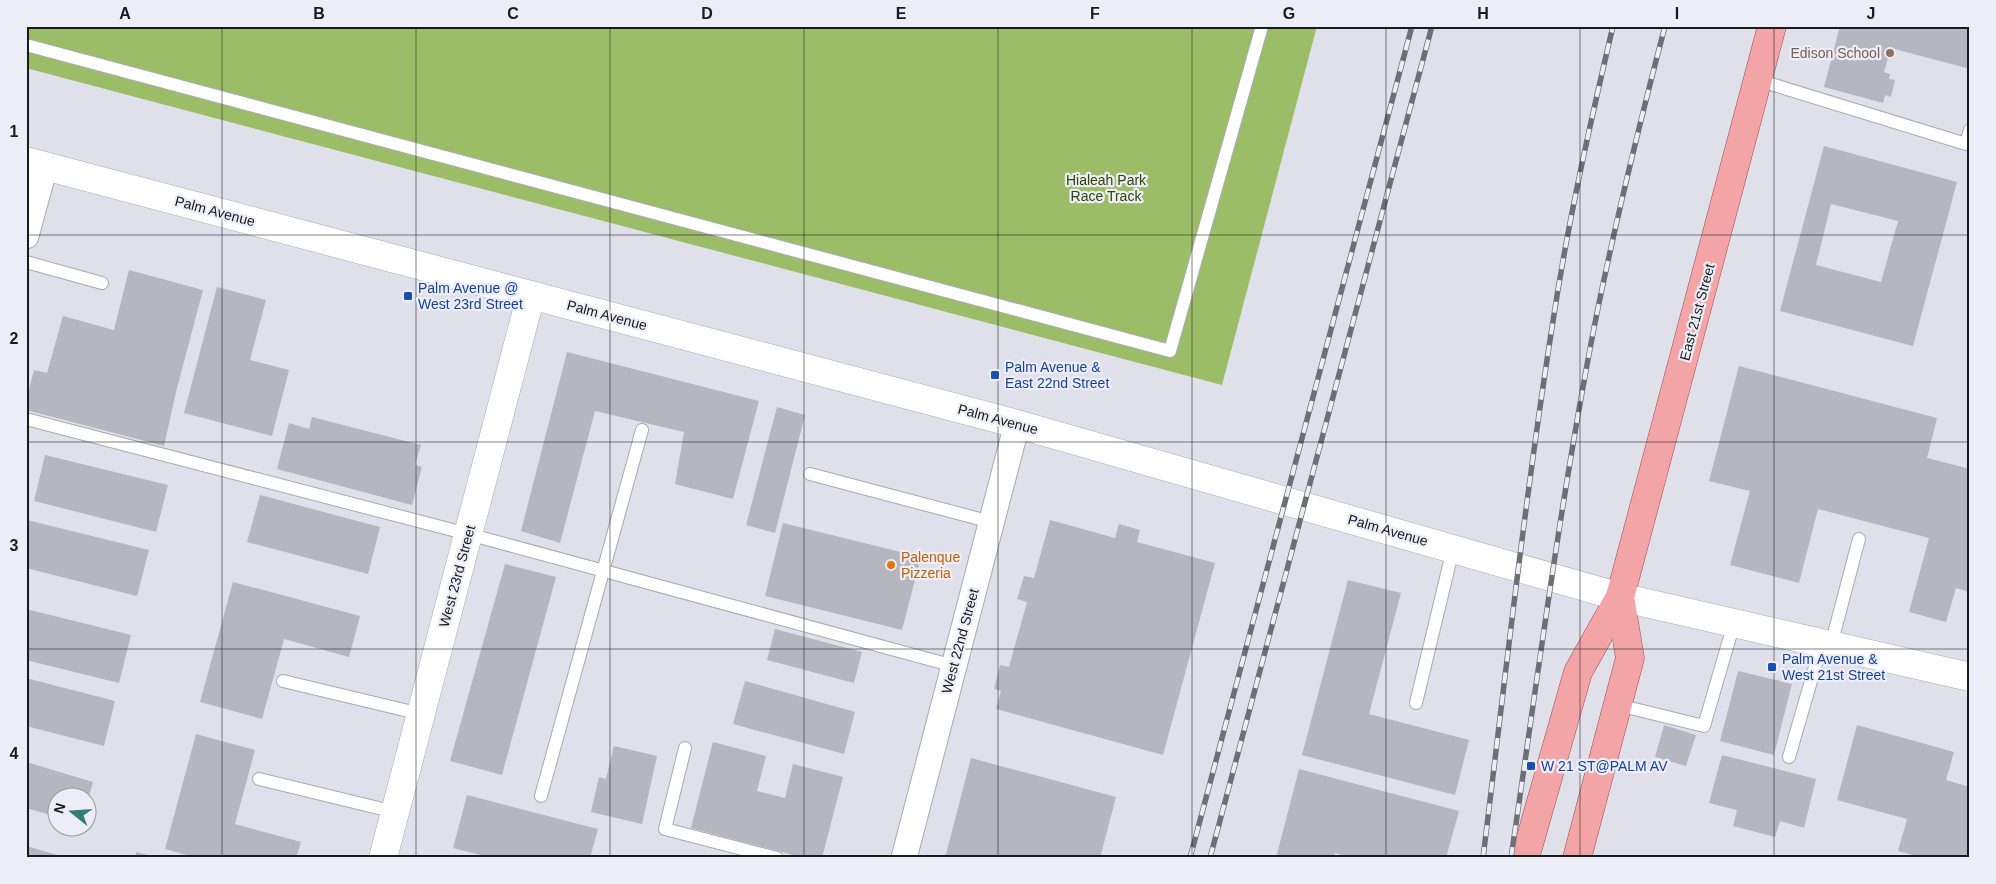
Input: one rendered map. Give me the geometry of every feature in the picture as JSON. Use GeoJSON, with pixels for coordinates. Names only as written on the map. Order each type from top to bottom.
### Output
{"type":"FeatureCollection","features":[{"type":"Feature","properties":{"kind":"main road","name":"East 21st Street"},"geometry":{"type":"LineString","coordinates":[[1620,597],[1772,26]]}},
{"type":"Feature","properties":{"kind":"main road","name":"Palm Avenue"},"geometry":{"type":"LineString","coordinates":[[35,163],[1017,424],[1620,597],[1970,677]]}},
{"type":"Feature","properties":{"kind":"main road","name":"West 23rd Street"},"geometry":{"type":"LineString","coordinates":[[383,858],[531,295]]}},
{"type":"Feature","properties":{"kind":"main road"},"geometry":{"type":"LineString","coordinates":[[1578,858],[1630,658],[1620,597]]}},
{"type":"Feature","properties":{"kind":"main road"},"geometry":{"type":"LineString","coordinates":[[1525,858],[1578,672],[1620,597]]}},
{"type":"Feature","properties":{"kind":"street"},"geometry":{"type":"LineString","coordinates":[[26,236],[35,163]]}},
{"type":"Feature","properties":{"kind":"street","name":"West 22nd Street"},"geometry":{"type":"LineString","coordinates":[[904,858],[1017,424]]}},
{"type":"Feature","properties":{"kind":"lane"},"geometry":{"type":"LineString","coordinates":[[26,45],[1170,351],[1262,26]]}},
{"type":"Feature","properties":{"kind":"lane"},"geometry":{"type":"LineString","coordinates":[[1758,80],[1966,144],[1970,130]]}},
{"type":"Feature","properties":{"kind":"lane"},"geometry":{"type":"LineString","coordinates":[[26,262],[102,284]]}},
{"type":"Feature","properties":{"kind":"lane"},"geometry":{"type":"LineString","coordinates":[[26,419],[468,534],[954,666]]}},
{"type":"Feature","properties":{"kind":"lane"},"geometry":{"type":"LineString","coordinates":[[542,796],[642,430]]}},
{"type":"Feature","properties":{"kind":"lane"},"geometry":{"type":"LineString","coordinates":[[810,474],[991,522]]}},
{"type":"Feature","properties":{"kind":"lane"},"geometry":{"type":"LineString","coordinates":[[1789,757],[1827,644],[1859,539]]}},
{"type":"Feature","properties":{"kind":"lane"},"geometry":{"type":"LineString","coordinates":[[1416,703],[1453,549]]}},
{"type":"Feature","properties":{"kind":"lane"},"geometry":{"type":"LineString","coordinates":[[1618,704],[1704,726],[1734,623]]}},
{"type":"Feature","properties":{"kind":"lane"},"geometry":{"type":"LineString","coordinates":[[283,682],[421,714]]}},
{"type":"Feature","properties":{"kind":"lane"},"geometry":{"type":"LineString","coordinates":[[685,748],[665,829],[777,858]]}},
{"type":"Feature","properties":{"kind":"lane"},"geometry":{"type":"LineString","coordinates":[[259,779],[395,812]]}},
{"type":"Feature","properties":{"kind":"green space","name":"Hialeah Park Race Track"},"geometry":{"type":"Polygon","coordinates":[[[26,26],[1317,26],[1222,385],[26,68],[26,26]]]}},
{"type":"Feature","properties":{"kind":"building"},"geometry":{"type":"Polygon","coordinates":[[[1840,26],[1970,26],[1970,69],[1891,48],[1884,72],[1890,74],[1889,79],[1895,80],[1891,97],[1885,95],[1883,103],[1824,87],[1840,26]]]}},
{"type":"Feature","properties":{"kind":"building"},"geometry":{"type":"Polygon","coordinates":[[[1824,146],[1957,182],[1913,346],[1780,311],[1824,146]],[[1831,204],[1816,265],[1881,282],[1898,221],[1831,204]]]}},
{"type":"Feature","properties":{"kind":"building"},"geometry":{"type":"Polygon","coordinates":[[[129,270],[203,290],[164,446],[26,410],[26,400],[34,370],[47,373],[63,316],[114,330],[129,270]]]}},
{"type":"Feature","properties":{"kind":"building"},"geometry":{"type":"Polygon","coordinates":[[[217,287],[266,300],[250,360],[289,370],[272,436],[184,413],[217,287]]]}},
{"type":"Feature","properties":{"kind":"building"},"geometry":{"type":"Polygon","coordinates":[[[567,352],[759,401],[733,499],[675,484],[684,432],[595,411],[560,543],[521,531],[567,352]]]}},
{"type":"Feature","properties":{"kind":"building"},"geometry":{"type":"Polygon","coordinates":[[[1739,366],[1937,418],[1927,458],[1970,469],[1970,592],[1956,588],[1946,622],[1909,612],[1929,538],[1818,509],[1799,583],[1730,565],[1750,491],[1709,481],[1739,366]]]}},
{"type":"Feature","properties":{"kind":"building"},"geometry":{"type":"Polygon","coordinates":[[[777,407],[805,415],[775,533],[746,525],[777,407]]]}},
{"type":"Feature","properties":{"kind":"building"},"geometry":{"type":"Polygon","coordinates":[[[312,417],[421,445],[415,465],[422,467],[412,505],[277,469],[289,423],[309,429],[312,417]]]}},
{"type":"Feature","properties":{"kind":"building"},"geometry":{"type":"Polygon","coordinates":[[[45,455],[168,485],[156,532],[34,501],[45,455]]]}},
{"type":"Feature","properties":{"kind":"building"},"geometry":{"type":"Polygon","coordinates":[[[260,495],[380,527],[368,574],[247,542],[260,495]]]}},
{"type":"Feature","properties":{"kind":"building"},"geometry":{"type":"Polygon","coordinates":[[[27,520],[149,550],[137,596],[26,568],[27,520]]]}},
{"type":"Feature","properties":{"kind":"building"},"geometry":{"type":"Polygon","coordinates":[[[1050,520],[1115,538],[1119,524],[1140,530],[1137,542],[1215,563],[1163,755],[996,709],[1001,691],[994,689],[1000,665],[1009,667],[1027,602],[1017,599],[1024,576],[1034,578],[1050,520]]]}},
{"type":"Feature","properties":{"kind":"building"},"geometry":{"type":"Polygon","coordinates":[[[783,523],[921,557],[902,630],[765,596],[783,523]]]}},
{"type":"Feature","properties":{"kind":"building"},"geometry":{"type":"Polygon","coordinates":[[[505,564],[556,577],[502,775],[450,761],[505,564]]]}},
{"type":"Feature","properties":{"kind":"building"},"geometry":{"type":"Polygon","coordinates":[[[1348,580],[1401,593],[1369,714],[1469,740],[1455,795],[1302,755],[1348,580]]]}},
{"type":"Feature","properties":{"kind":"building"},"geometry":{"type":"Polygon","coordinates":[[[233,582],[360,616],[349,657],[284,639],[262,719],[200,702],[233,582]]]}},
{"type":"Feature","properties":{"kind":"building"},"geometry":{"type":"Polygon","coordinates":[[[26,609],[131,635],[119,683],[26,660],[26,609]]]}},
{"type":"Feature","properties":{"kind":"building"},"geometry":{"type":"Polygon","coordinates":[[[775,629],[862,652],[854,683],[767,660],[775,629]]]}},
{"type":"Feature","properties":{"kind":"building"},"geometry":{"type":"Polygon","coordinates":[[[1738,671],[1792,684],[1774,755],[1720,741],[1738,671]]]}},
{"type":"Feature","properties":{"kind":"building"},"geometry":{"type":"Polygon","coordinates":[[[26,678],[115,701],[104,746],[26,726],[26,678]]]}},
{"type":"Feature","properties":{"kind":"building"},"geometry":{"type":"Polygon","coordinates":[[[745,681],[855,712],[844,754],[733,724],[745,681]]]}},
{"type":"Feature","properties":{"kind":"building"},"geometry":{"type":"Polygon","coordinates":[[[1664,725],[1696,735],[1686,766],[1655,757],[1664,725]]]}},
{"type":"Feature","properties":{"kind":"building"},"geometry":{"type":"Polygon","coordinates":[[[1857,725],[1954,752],[1946,780],[1970,787],[1970,858],[1923,858],[1898,851],[1907,819],[1837,800],[1857,725]]]}},
{"type":"Feature","properties":{"kind":"building"},"geometry":{"type":"Polygon","coordinates":[[[196,734],[255,750],[235,824],[301,842],[296,858],[197,858],[165,849],[196,734]]]}},
{"type":"Feature","properties":{"kind":"building"},"geometry":{"type":"Polygon","coordinates":[[[713,742],[766,756],[757,791],[785,798],[793,764],[843,777],[822,858],[804,858],[691,828],[713,742]]]}},
{"type":"Feature","properties":{"kind":"building"},"geometry":{"type":"Polygon","coordinates":[[[614,746],[657,756],[642,824],[591,812],[599,777],[606,779],[614,746]]]}},
{"type":"Feature","properties":{"kind":"building"},"geometry":{"type":"Polygon","coordinates":[[[1722,755],[1816,779],[1804,828],[1780,821],[1775,837],[1733,826],[1737,810],[1709,803],[1722,755]]]}},
{"type":"Feature","properties":{"kind":"building"},"geometry":{"type":"Polygon","coordinates":[[[971,758],[1116,797],[1100,858],[945,858],[971,758]]]}},
{"type":"Feature","properties":{"kind":"building"},"geometry":{"type":"Polygon","coordinates":[[[26,762],[93,782],[92,786],[48,786],[48,814],[26,808],[26,762]]]}},
{"type":"Feature","properties":{"kind":"building"},"geometry":{"type":"Polygon","coordinates":[[[1299,769],[1459,811],[1446,858],[1351,858],[1335,853],[1334,858],[1276,858],[1299,769]]]}},
{"type":"Feature","properties":{"kind":"building"},"geometry":{"type":"Polygon","coordinates":[[[467,795],[598,829],[590,858],[492,858],[453,848],[467,795]]]}},
{"type":"Feature","properties":{"kind":"building"},"geometry":{"type":"Polygon","coordinates":[[[26,846],[64,857],[64,858],[26,858],[26,846]]]}},
{"type":"Feature","properties":{"kind":"building"},"geometry":{"type":"Polygon","coordinates":[[[136,852],[156,857],[156,858],[135,858],[136,852]]]}},
{"type":"Feature","properties":{"kind":"railway"},"geometry":{"type":"LineString","coordinates":[[1190,858],[1412,26]]}},
{"type":"Feature","properties":{"kind":"railway"},"geometry":{"type":"LineString","coordinates":[[1210,858],[1432,26]]}},
{"type":"Feature","properties":{"kind":"railway"},"geometry":{"type":"LineString","coordinates":[[1483,858],[1524,522],[1553,321],[1580,173],[1613,26]]}},
{"type":"Feature","properties":{"kind":"railway"},"geometry":{"type":"LineString","coordinates":[[1511,858],[1570,460],[1594,328],[1618,214],[1665,26]]}},
{"type":"Feature","properties":{"kind":"place","name":"Edison School"},"geometry":{"type":"Point","coordinates":[1890,53]}},
{"type":"Feature","properties":{"kind":"place","name":"Palm Avenue @ West 23rd Street"},"geometry":{"type":"Point","coordinates":[408,296]}},
{"type":"Feature","properties":{"kind":"place","name":"Palm Avenue & East 22nd Street"},"geometry":{"type":"Point","coordinates":[995,375]}},
{"type":"Feature","properties":{"kind":"place","name":"Palenque Pizzeria"},"geometry":{"type":"Point","coordinates":[891,565]}},
{"type":"Feature","properties":{"kind":"place","name":"Palm Avenue & West 21st Street"},"geometry":{"type":"Point","coordinates":[1772,667]}},
{"type":"Feature","properties":{"kind":"place","name":"W 21 ST@PALM AV"},"geometry":{"type":"Point","coordinates":[1531,766]}}]}
